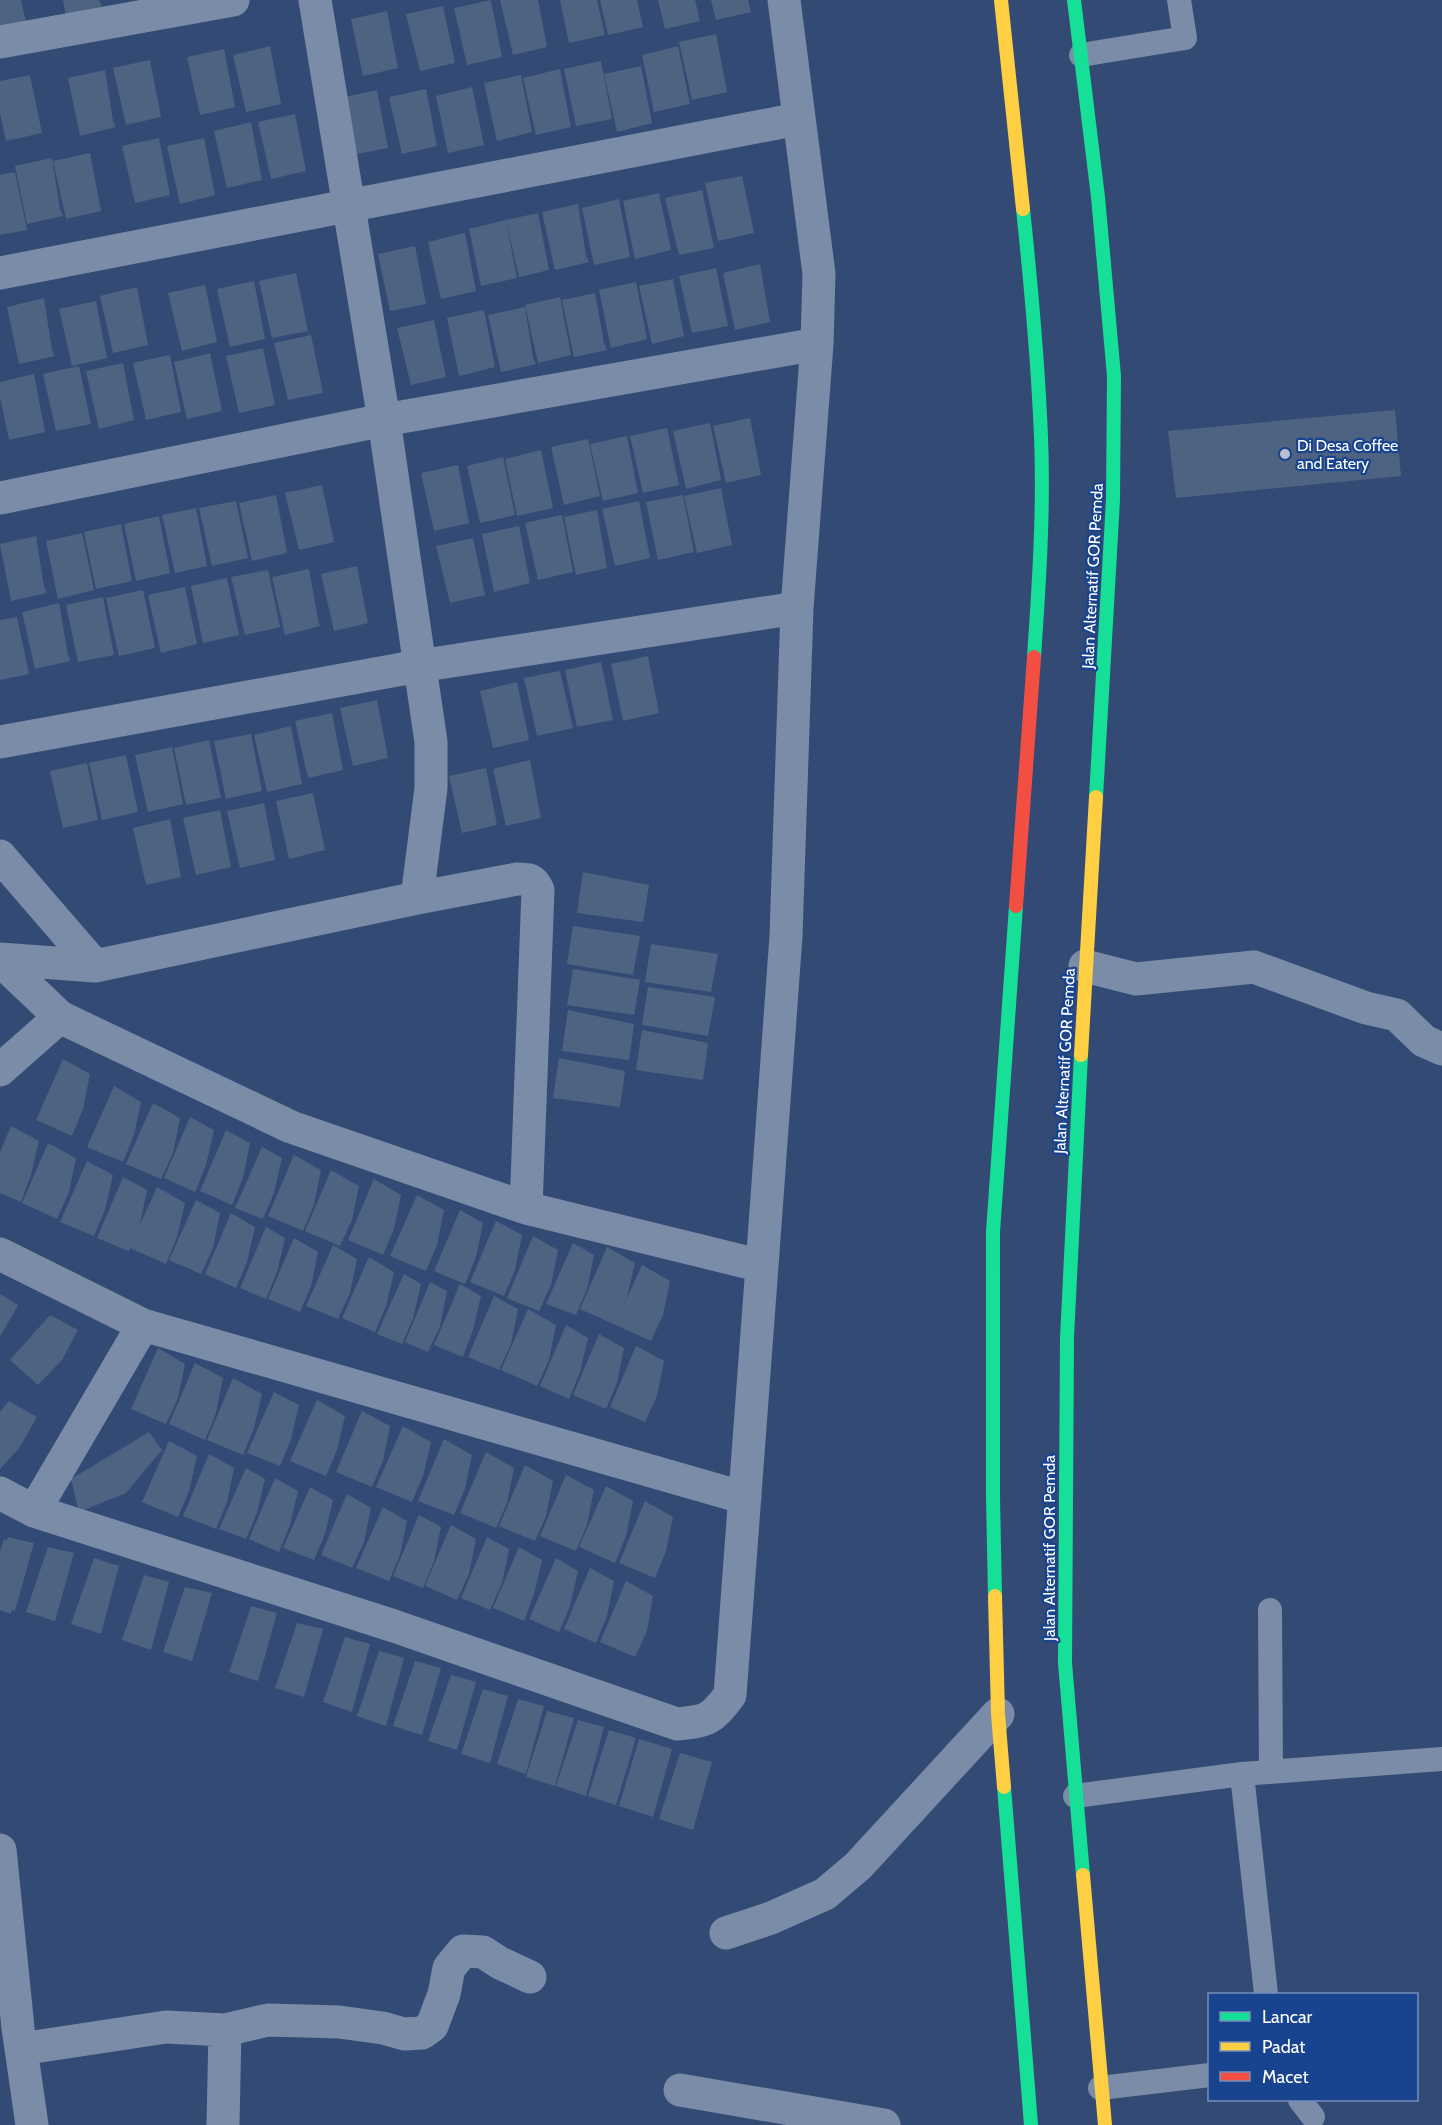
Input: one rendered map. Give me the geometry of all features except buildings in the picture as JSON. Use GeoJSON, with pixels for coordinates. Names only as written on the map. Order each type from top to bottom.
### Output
{"type":"FeatureCollection","features":[{"type":"Feature","properties":{"kind":"main road"},"geometry":{"type":"LineString","coordinates":[[1001,0],[1032,298],[1041,439],[1040,575],[993,1232],[993,1497],[998,1714],[1031,2125]]}},
{"type":"Feature","properties":{"kind":"main road","name":"Jalan Alternatif GOR Pemda"},"geometry":{"type":"LineString","coordinates":[[1074,0],[1098,196],[1113,376],[1113,500],[1108,609],[1085,966],[1067,1350],[1065,1663],[1105,2125]]}},
{"type":"Feature","properties":{"kind":"street"},"geometry":{"type":"LineString","coordinates":[[0,42],[233,0]]}},
{"type":"Feature","properties":{"kind":"street"},"geometry":{"type":"LineString","coordinates":[[315,0],[384,420],[418,666],[431,742],[431,788],[417,898]]}},
{"type":"Feature","properties":{"kind":"street"},"geometry":{"type":"LineString","coordinates":[[0,1493],[34,1511],[394,1626],[677,1724],[702,1722],[716,1714],[730,1695],[786,936],[797,608],[817,344],[819,274],[784,0]]}},
{"type":"Feature","properties":{"kind":"street"},"geometry":{"type":"LineString","coordinates":[[0,273],[798,118]]}},
{"type":"Feature","properties":{"kind":"street"},"geometry":{"type":"LineString","coordinates":[[0,498],[384,420],[817,344]]}},
{"type":"Feature","properties":{"kind":"street"},"geometry":{"type":"LineString","coordinates":[[0,742],[418,666],[797,608]]}},
{"type":"Feature","properties":{"kind":"street"},"geometry":{"type":"LineString","coordinates":[[0,856],[95,966]]}},
{"type":"Feature","properties":{"kind":"street"},"geometry":{"type":"LineString","coordinates":[[0,959],[95,966],[417,898],[517,879],[529,879],[535,883],[538,890],[526,1208]]}},
{"type":"Feature","properties":{"kind":"street"},"geometry":{"type":"LineString","coordinates":[[0,959],[60,1017],[291,1127],[526,1208],[762,1266]]}},
{"type":"Feature","properties":{"kind":"street"},"geometry":{"type":"LineString","coordinates":[[1085,966],[1136,979],[1254,967],[1366,1008],[1397,1014],[1424,1041],[1442,1049]]}},
{"type":"Feature","properties":{"kind":"street"},"geometry":{"type":"LineString","coordinates":[[0,1070],[60,1017]]}},
{"type":"Feature","properties":{"kind":"street"},"geometry":{"type":"LineString","coordinates":[[0,1254],[143,1325],[745,1498]]}},
{"type":"Feature","properties":{"kind":"street"},"geometry":{"type":"LineString","coordinates":[[34,1511],[143,1325]]}},
{"type":"Feature","properties":{"kind":"street"},"geometry":{"type":"LineString","coordinates":[[726,1933],[771,1918],[825,1894],[858,1866],[998,1714]]}},
{"type":"Feature","properties":{"kind":"street"},"geometry":{"type":"LineString","coordinates":[[0,1850],[21,2049],[32,2125]]}},
{"type":"Feature","properties":{"kind":"street"},"geometry":{"type":"LineString","coordinates":[[21,2049],[166,2028],[225,2030],[268,2020],[339,2022],[383,2028],[404,2034],[422,2033],[432,2026],[444,1994],[449,1968],[464,1951],[483,1952],[530,1977]]}},
{"type":"Feature","properties":{"kind":"street"},"geometry":{"type":"LineString","coordinates":[[223,2125],[225,2030]]}},
{"type":"Feature","properties":{"kind":"street"},"geometry":{"type":"LineString","coordinates":[[680,2090],[884,2125]]}},
{"type":"Feature","properties":{"kind":"lane"},"geometry":{"type":"LineString","coordinates":[[1081,55],[1185,38],[1179,0]]}},
{"type":"Feature","properties":{"kind":"lane"},"geometry":{"type":"LineString","coordinates":[[1270,1610],[1271,1772]]}},
{"type":"Feature","properties":{"kind":"lane"},"geometry":{"type":"LineString","coordinates":[[1075,1796],[1242,1774],[1442,1759]]}},
{"type":"Feature","properties":{"kind":"lane"},"geometry":{"type":"LineString","coordinates":[[1242,1774],[1266,1993]]}},
{"type":"Feature","properties":{"kind":"lane"},"geometry":{"type":"LineString","coordinates":[[1100,2088],[1208,2075]]}},
{"type":"Feature","properties":{"kind":"traffic: fast"},"geometry":{"type":"LineString","coordinates":[[1074,0],[1098,197],[1114,376],[1113,500],[1096,797]]}},
{"type":"Feature","properties":{"kind":"traffic: fast"},"geometry":{"type":"LineString","coordinates":[[1023,209],[1036,352],[1042,464],[1034,657]]}},
{"type":"Feature","properties":{"kind":"traffic: fast"},"geometry":{"type":"LineString","coordinates":[[995,1596],[993,1232],[1016,906]]}},
{"type":"Feature","properties":{"kind":"traffic: fast"},"geometry":{"type":"LineString","coordinates":[[1081,1055],[1067,1338],[1065,1663],[1083,1875]]}},
{"type":"Feature","properties":{"kind":"traffic: fast"},"geometry":{"type":"LineString","coordinates":[[1004,1787],[1031,2125]]}},
{"type":"Feature","properties":{"kind":"traffic: slow"},"geometry":{"type":"LineString","coordinates":[[1001,0],[1023,209]]}},
{"type":"Feature","properties":{"kind":"traffic: slow"},"geometry":{"type":"LineString","coordinates":[[1081,1055],[1096,797]]}},
{"type":"Feature","properties":{"kind":"traffic: slow"},"geometry":{"type":"LineString","coordinates":[[995,1596],[998,1714],[1004,1787]]}},
{"type":"Feature","properties":{"kind":"traffic: slow"},"geometry":{"type":"LineString","coordinates":[[1083,1875],[1105,2125]]}},
{"type":"Feature","properties":{"kind":"traffic: jam"},"geometry":{"type":"LineString","coordinates":[[1016,906],[1034,657]]}},
{"type":"Feature","properties":{"kind":"place","name":"Di Desa Coffee and Eatery"},"geometry":{"type":"Point","coordinates":[1285,454]}}]}
